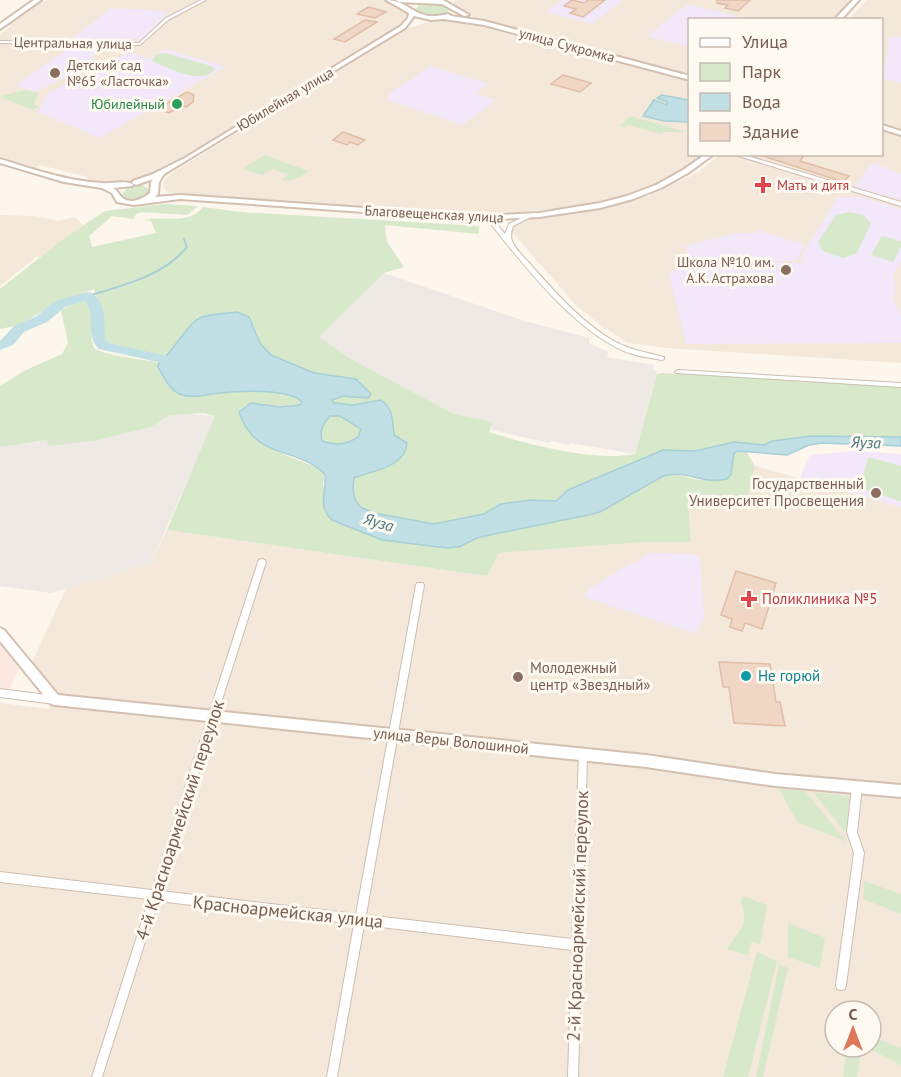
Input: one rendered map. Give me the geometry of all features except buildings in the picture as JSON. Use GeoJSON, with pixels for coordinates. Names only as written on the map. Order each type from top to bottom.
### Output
{"type":"FeatureCollection","features":[{"type":"Feature","properties":{"kind":"street"},"geometry":{"type":"LineString","coordinates":[[0,27],[38,0]]}},
{"type":"Feature","properties":{"kind":"street","name":"Центральная улица"},"geometry":{"type":"LineString","coordinates":[[0,42],[140,44],[167,19],[204,0]]}},
{"type":"Feature","properties":{"kind":"street"},"geometry":{"type":"LineString","coordinates":[[389,0],[410,13],[423,18],[436,19]]}},
{"type":"Feature","properties":{"kind":"street"},"geometry":{"type":"LineString","coordinates":[[399,0],[443,2],[484,23]]}},
{"type":"Feature","properties":{"kind":"street"},"geometry":{"type":"LineString","coordinates":[[839,18],[856,0]]}},
{"type":"Feature","properties":{"kind":"street"},"geometry":{"type":"LineString","coordinates":[[410,13],[411,7],[427,1]]}},
{"type":"Feature","properties":{"kind":"street"},"geometry":{"type":"LineString","coordinates":[[444,17],[452,13],[452,5]]}},
{"type":"Feature","properties":{"kind":"street","name":"Юбилейная улица"},"geometry":{"type":"LineString","coordinates":[[132,184],[167,170],[403,27],[411,18],[410,13]]}},
{"type":"Feature","properties":{"kind":"street","name":"Юбилейная улица"},"geometry":{"type":"LineString","coordinates":[[403,27],[444,17]]}},
{"type":"Feature","properties":{"kind":"street","name":"улица Сукромка"},"geometry":{"type":"LineString","coordinates":[[444,17],[484,23],[688,77]]}},
{"type":"Feature","properties":{"kind":"street"},"geometry":{"type":"LineString","coordinates":[[883,127],[901,133]]}},
{"type":"Feature","properties":{"kind":"street","name":"Благовещенская улица"},"geometry":{"type":"LineString","coordinates":[[180,197],[489,218],[529,216],[593,207],[637,196],[671,182],[708,156]]}},
{"type":"Feature","properties":{"kind":"street"},"geometry":{"type":"LineString","coordinates":[[741,156],[901,204]]}},
{"type":"Feature","properties":{"kind":"street"},"geometry":{"type":"LineString","coordinates":[[0,161],[105,187],[147,184],[180,197]]}},
{"type":"Feature","properties":{"kind":"street","name":"Юбилейная улица"},"geometry":{"type":"LineString","coordinates":[[147,200],[154,194],[155,182],[167,170]]}},
{"type":"Feature","properties":{"kind":"street"},"geometry":{"type":"LineString","coordinates":[[116,194],[120,189],[132,184]]}},
{"type":"Feature","properties":{"kind":"street"},"geometry":{"type":"LineString","coordinates":[[105,187],[116,194],[120,200],[127,202],[180,197]]}},
{"type":"Feature","properties":{"kind":"street"},"geometry":{"type":"LineString","coordinates":[[511,243],[508,233],[511,225],[529,216]]}},
{"type":"Feature","properties":{"kind":"street"},"geometry":{"type":"LineString","coordinates":[[489,218],[570,311],[591,330],[630,352],[662,358]]}},
{"type":"Feature","properties":{"kind":"street"},"geometry":{"type":"LineString","coordinates":[[678,372],[901,385]]}},
{"type":"Feature","properties":{"kind":"street","name":"4-й Красноармейский переулок"},"geometry":{"type":"LineString","coordinates":[[97,1077],[262,562]]}},
{"type":"Feature","properties":{"kind":"street"},"geometry":{"type":"LineString","coordinates":[[332,1077],[358,919],[394,736],[420,585]]}},
{"type":"Feature","properties":{"kind":"street"},"geometry":{"type":"LineString","coordinates":[[0,633],[55,700]]}},
{"type":"Feature","properties":{"kind":"street","name":"улица Веры Волошиной"},"geometry":{"type":"LineString","coordinates":[[0,693],[646,761],[775,780],[901,791]]}},
{"type":"Feature","properties":{"kind":"street","name":"2-й Красноармейский переулок"},"geometry":{"type":"LineString","coordinates":[[573,1077],[583,755]]}},
{"type":"Feature","properties":{"kind":"street"},"geometry":{"type":"LineString","coordinates":[[841,985],[859,853],[852,832],[857,787]]}},
{"type":"Feature","properties":{"kind":"street","name":"Красноармейская улица"},"geometry":{"type":"LineString","coordinates":[[0,877],[576,945]]}},
{"type":"Feature","properties":{"kind":"shaded area"},"geometry":{"type":"Polygon","coordinates":[[[48,0],[383,0],[405,11],[408,17],[405,22],[165,168],[136,180],[110,184],[88,180],[88,177],[40,165],[36,168],[0,156],[0,34],[11,26],[8,25],[36,5],[48,0]]]}},
{"type":"Feature","properties":{"kind":"shaded area"},"geometry":{"type":"Polygon","coordinates":[[[455,0],[852,0],[834,18],[688,18],[688,76],[483,21],[459,10],[454,4],[455,0]]]}},
{"type":"Feature","properties":{"kind":"shaded area"},"geometry":{"type":"Polygon","coordinates":[[[563,0],[623,0],[592,24],[546,12],[563,0]]]}},
{"type":"Feature","properties":{"kind":"shaded area"},"geometry":{"type":"Polygon","coordinates":[[[868,0],[901,0],[901,130],[883,125],[883,18],[849,18],[868,0]]]}},
{"type":"Feature","properties":{"kind":"shaded area"},"geometry":{"type":"Polygon","coordinates":[[[687,4],[745,18],[688,18],[688,47],[647,36],[687,4]]]}},
{"type":"Feature","properties":{"kind":"shaded area"},"geometry":{"type":"Polygon","coordinates":[[[111,8],[169,12],[142,39],[71,39],[111,8]]]}},
{"type":"Feature","properties":{"kind":"shaded area"},"geometry":{"type":"Polygon","coordinates":[[[449,19],[688,79],[688,156],[701,156],[665,180],[632,193],[579,206],[533,211],[499,213],[430,211],[188,195],[168,192],[163,188],[164,180],[175,171],[408,28],[449,19]]]}},
{"type":"Feature","properties":{"kind":"shaded area"},"geometry":{"type":"Polygon","coordinates":[[[889,37],[901,37],[901,83],[884,79],[889,37]]]}},
{"type":"Feature","properties":{"kind":"shaded area","name":"Детский сад №65 «Ласточка»"},"geometry":{"type":"Polygon","coordinates":[[[72,46],[97,46],[92,61],[89,63],[90,66],[36,91],[15,86],[72,46]]]}},
{"type":"Feature","properties":{"kind":"shaded area"},"geometry":{"type":"Polygon","coordinates":[[[166,49],[225,67],[100,138],[38,112],[48,93],[130,52],[149,59],[166,49]]]}},
{"type":"Feature","properties":{"kind":"shaded area"},"geometry":{"type":"Polygon","coordinates":[[[431,66],[488,84],[475,94],[496,100],[463,125],[388,100],[388,94],[431,66]]]}},
{"type":"Feature","properties":{"kind":"shaded area"},"geometry":{"type":"Polygon","coordinates":[[[883,130],[901,135],[901,363],[667,348],[628,343],[599,324],[575,304],[512,232],[515,224],[525,220],[603,209],[649,196],[697,173],[719,156],[883,156],[883,130]]]}},
{"type":"Feature","properties":{"kind":"shaded area"},"geometry":{"type":"Polygon","coordinates":[[[872,162],[901,174],[901,200],[854,187],[872,162]]]}},
{"type":"Feature","properties":{"kind":"shaded area","name":"Школа №10 им. А.К. Астрахова"},"geometry":{"type":"Polygon","coordinates":[[[838,197],[862,197],[901,209],[901,261],[894,273],[895,295],[892,296],[901,317],[901,343],[686,344],[669,275],[682,264],[690,264],[685,246],[737,233],[756,233],[758,230],[805,245],[796,261],[696,263],[804,263],[801,257],[838,197]]]}},
{"type":"Feature","properties":{"kind":"shaded area"},"geometry":{"type":"Polygon","coordinates":[[[0,215],[34,216],[59,221],[74,217],[83,225],[42,256],[36,257],[0,286],[0,215]]]}},
{"type":"Feature","properties":{"kind":"shaded area"},"geometry":{"type":"Polygon","coordinates":[[[384,273],[525,321],[589,338],[589,343],[608,352],[607,357],[654,365],[653,369],[657,373],[635,454],[570,443],[569,445],[551,441],[549,443],[492,430],[492,422],[454,414],[351,359],[318,337],[384,273]]]}},
{"type":"Feature","properties":{"kind":"shaded area"},"geometry":{"type":"Polygon","coordinates":[[[180,413],[216,416],[151,563],[51,593],[0,586],[0,447],[48,440],[49,445],[151,427],[170,415],[180,413]]]}},
{"type":"Feature","properties":{"kind":"shaded area","name":"Государственный Университет Просвещения"},"geometry":{"type":"Polygon","coordinates":[[[854,451],[901,454],[901,507],[800,478],[810,455],[854,451]]]}},
{"type":"Feature","properties":{"kind":"shaded area"},"geometry":{"type":"Polygon","coordinates":[[[755,466],[901,507],[901,1077],[0,1077],[0,703],[49,709],[57,690],[31,664],[67,587],[151,563],[167,530],[487,576],[499,553],[646,542],[691,542],[688,500],[746,506],[755,466]]]}},
{"type":"Feature","properties":{"kind":"shaded area"},"geometry":{"type":"Polygon","coordinates":[[[648,553],[693,554],[700,557],[704,617],[696,634],[584,597],[586,591],[633,562],[636,563],[648,553]]]}},
{"type":"Feature","properties":{"kind":"shaded area"},"geometry":{"type":"Polygon","coordinates":[[[0,644],[19,669],[9,690],[0,689],[0,644]]]}},
{"type":"Feature","properties":{"kind":"green space"},"geometry":{"type":"Polygon","coordinates":[[[431,3],[444,5],[449,11],[436,16],[414,12],[419,5],[431,3]]]}},
{"type":"Feature","properties":{"kind":"green space"},"geometry":{"type":"Polygon","coordinates":[[[165,53],[215,69],[203,76],[187,75],[152,60],[156,55],[165,53]]]}},
{"type":"Feature","properties":{"kind":"green space"},"geometry":{"type":"Polygon","coordinates":[[[25,90],[38,93],[34,104],[39,107],[33,110],[2,98],[4,95],[25,90]]]}},
{"type":"Feature","properties":{"kind":"green space"},"geometry":{"type":"Polygon","coordinates":[[[630,116],[686,132],[663,132],[661,134],[627,125],[624,128],[620,126],[630,116]]]}},
{"type":"Feature","properties":{"kind":"green space"},"geometry":{"type":"Polygon","coordinates":[[[264,155],[309,171],[296,178],[282,180],[288,174],[272,169],[262,175],[243,169],[264,155]]]}},
{"type":"Feature","properties":{"kind":"green space"},"geometry":{"type":"Polygon","coordinates":[[[142,185],[150,190],[147,197],[130,200],[122,195],[128,187],[142,185]]]}},
{"type":"Feature","properties":{"kind":"green space"},"geometry":{"type":"Polygon","coordinates":[[[165,204],[198,206],[187,215],[141,212],[133,219],[112,216],[89,236],[92,247],[156,233],[151,221],[143,220],[183,218],[197,213],[203,207],[241,212],[479,226],[479,234],[385,225],[387,242],[404,267],[384,273],[319,337],[351,359],[454,414],[493,422],[489,432],[542,447],[581,454],[619,456],[635,454],[657,374],[663,373],[901,387],[901,437],[812,436],[772,441],[764,445],[734,442],[695,451],[663,450],[568,490],[556,501],[501,504],[484,514],[434,524],[369,512],[360,506],[355,498],[354,478],[404,441],[394,435],[392,416],[388,408],[381,400],[353,405],[334,403],[332,400],[343,396],[368,398],[371,394],[356,379],[314,373],[271,355],[260,343],[253,324],[237,312],[201,319],[190,328],[168,356],[108,344],[104,340],[103,315],[94,289],[53,305],[20,325],[0,329],[0,289],[66,237],[105,211],[165,204]]]}},
{"type":"Feature","properties":{"kind":"green space"},"geometry":{"type":"Polygon","coordinates":[[[849,212],[863,215],[871,223],[857,253],[843,258],[823,251],[818,242],[836,215],[849,212]]]}},
{"type":"Feature","properties":{"kind":"green space"},"geometry":{"type":"Polygon","coordinates":[[[882,236],[901,241],[901,247],[893,262],[871,255],[882,236]]]}},
{"type":"Feature","properties":{"kind":"green space"},"geometry":{"type":"Polygon","coordinates":[[[79,301],[88,302],[91,308],[92,338],[95,349],[118,356],[159,363],[158,367],[185,396],[264,391],[293,396],[302,402],[293,407],[247,405],[239,412],[251,430],[270,446],[325,474],[323,485],[332,520],[372,536],[459,547],[477,538],[600,512],[663,476],[679,475],[701,480],[731,474],[734,453],[746,451],[755,466],[746,506],[688,501],[691,542],[646,542],[499,553],[487,576],[167,530],[215,416],[204,413],[170,415],[151,427],[97,440],[49,446],[47,440],[0,447],[0,386],[24,371],[62,354],[68,343],[61,310],[79,301]]]}},
{"type":"Feature","properties":{"kind":"green space"},"geometry":{"type":"Polygon","coordinates":[[[330,416],[340,416],[361,429],[358,437],[340,444],[322,441],[321,434],[330,416]]]}},
{"type":"Feature","properties":{"kind":"green space"},"geometry":{"type":"Polygon","coordinates":[[[868,457],[901,466],[901,501],[860,489],[868,457]]]}},
{"type":"Feature","properties":{"kind":"green space"},"geometry":{"type":"Polygon","coordinates":[[[779,789],[805,791],[847,842],[797,822],[779,789]]]}},
{"type":"Feature","properties":{"kind":"green space"},"geometry":{"type":"Polygon","coordinates":[[[813,792],[854,797],[845,832],[813,792]]]}},
{"type":"Feature","properties":{"kind":"green space"},"geometry":{"type":"Polygon","coordinates":[[[864,881],[901,894],[901,914],[863,899],[864,881]]]}},
{"type":"Feature","properties":{"kind":"green space"},"geometry":{"type":"Polygon","coordinates":[[[743,896],[767,905],[760,944],[751,942],[748,956],[727,949],[744,923],[741,902],[743,896]]]}},
{"type":"Feature","properties":{"kind":"green space"},"geometry":{"type":"Polygon","coordinates":[[[788,923],[825,938],[820,968],[788,957],[788,923]]]}},
{"type":"Feature","properties":{"kind":"green space"},"geometry":{"type":"Polygon","coordinates":[[[757,952],[777,961],[748,1077],[723,1077],[757,952]]]}},
{"type":"Feature","properties":{"kind":"green space"},"geometry":{"type":"Polygon","coordinates":[[[779,965],[788,968],[763,1077],[756,1077],[779,965]]]}},
{"type":"Feature","properties":{"kind":"green space"},"geometry":{"type":"Polygon","coordinates":[[[883,1041],[901,1048],[901,1065],[883,1056],[883,1041]]]}},
{"type":"Feature","properties":{"kind":"green space"},"geometry":{"type":"Polygon","coordinates":[[[845,1059],[860,1059],[857,1077],[843,1077],[845,1059]]]}},
{"type":"Feature","properties":{"kind":"water"},"geometry":{"type":"Polygon","coordinates":[[[662,95],[688,100],[688,122],[664,121],[643,116],[654,100],[667,105],[667,102],[657,98],[662,95]]]}},
{"type":"Feature","properties":{"kind":"water"},"geometry":{"type":"Polygon","coordinates":[[[237,312],[249,317],[260,343],[271,355],[314,373],[356,379],[371,394],[368,398],[343,396],[332,400],[334,403],[353,405],[381,400],[388,407],[392,415],[394,435],[407,443],[405,451],[394,463],[354,478],[353,482],[357,502],[362,508],[374,513],[434,524],[484,514],[501,504],[531,500],[556,501],[568,490],[663,450],[695,451],[734,442],[764,445],[772,441],[812,436],[901,437],[901,446],[822,443],[809,445],[787,455],[738,451],[734,453],[731,474],[727,479],[710,480],[679,474],[663,476],[600,512],[588,515],[477,538],[459,547],[447,548],[382,540],[332,520],[327,515],[324,504],[325,474],[301,459],[266,446],[246,428],[239,412],[251,403],[280,407],[300,405],[302,402],[286,394],[275,392],[227,392],[187,396],[175,391],[167,382],[158,367],[159,363],[192,324],[202,317],[237,312]],[[330,416],[325,422],[321,430],[322,441],[340,444],[358,437],[361,429],[340,416],[330,416]]]}},
{"type":"Feature","properties":{"kind":"waterway"},"geometry":{"type":"LineString","coordinates":[[88,296],[142,278],[167,265],[187,247],[184,239]]}},
{"type":"Feature","properties":{"kind":"waterway","name":"Яуза"},"geometry":{"type":"LineString","coordinates":[[0,346],[8,342],[19,329],[42,319],[60,304],[88,296],[96,305],[98,340],[104,346],[185,364]]}},
{"type":"Feature","properties":{"kind":"place","name":"Детский сад №65 «Ласточка»"},"geometry":{"type":"Point","coordinates":[55,73]}},
{"type":"Feature","properties":{"kind":"place","name":"Юбилейный"},"geometry":{"type":"Point","coordinates":[177,104]}},
{"type":"Feature","properties":{"kind":"place","name":"Мать и дитя"},"geometry":{"type":"Point","coordinates":[763,185]}},
{"type":"Feature","properties":{"kind":"place","name":"Школа №10 им. А.К. Астрахова"},"geometry":{"type":"Point","coordinates":[786,270]}},
{"type":"Feature","properties":{"kind":"place","name":"Государственный Университет Просвещения"},"geometry":{"type":"Point","coordinates":[876,493]}},
{"type":"Feature","properties":{"kind":"place","name":"Поликлиника №5"},"geometry":{"type":"Point","coordinates":[749,599]}},
{"type":"Feature","properties":{"kind":"place","name":"Не горюй"},"geometry":{"type":"Point","coordinates":[746,676]}},
{"type":"Feature","properties":{"kind":"place","name":"Молодежный центр «Звездный»"},"geometry":{"type":"Point","coordinates":[518,677]}}]}
